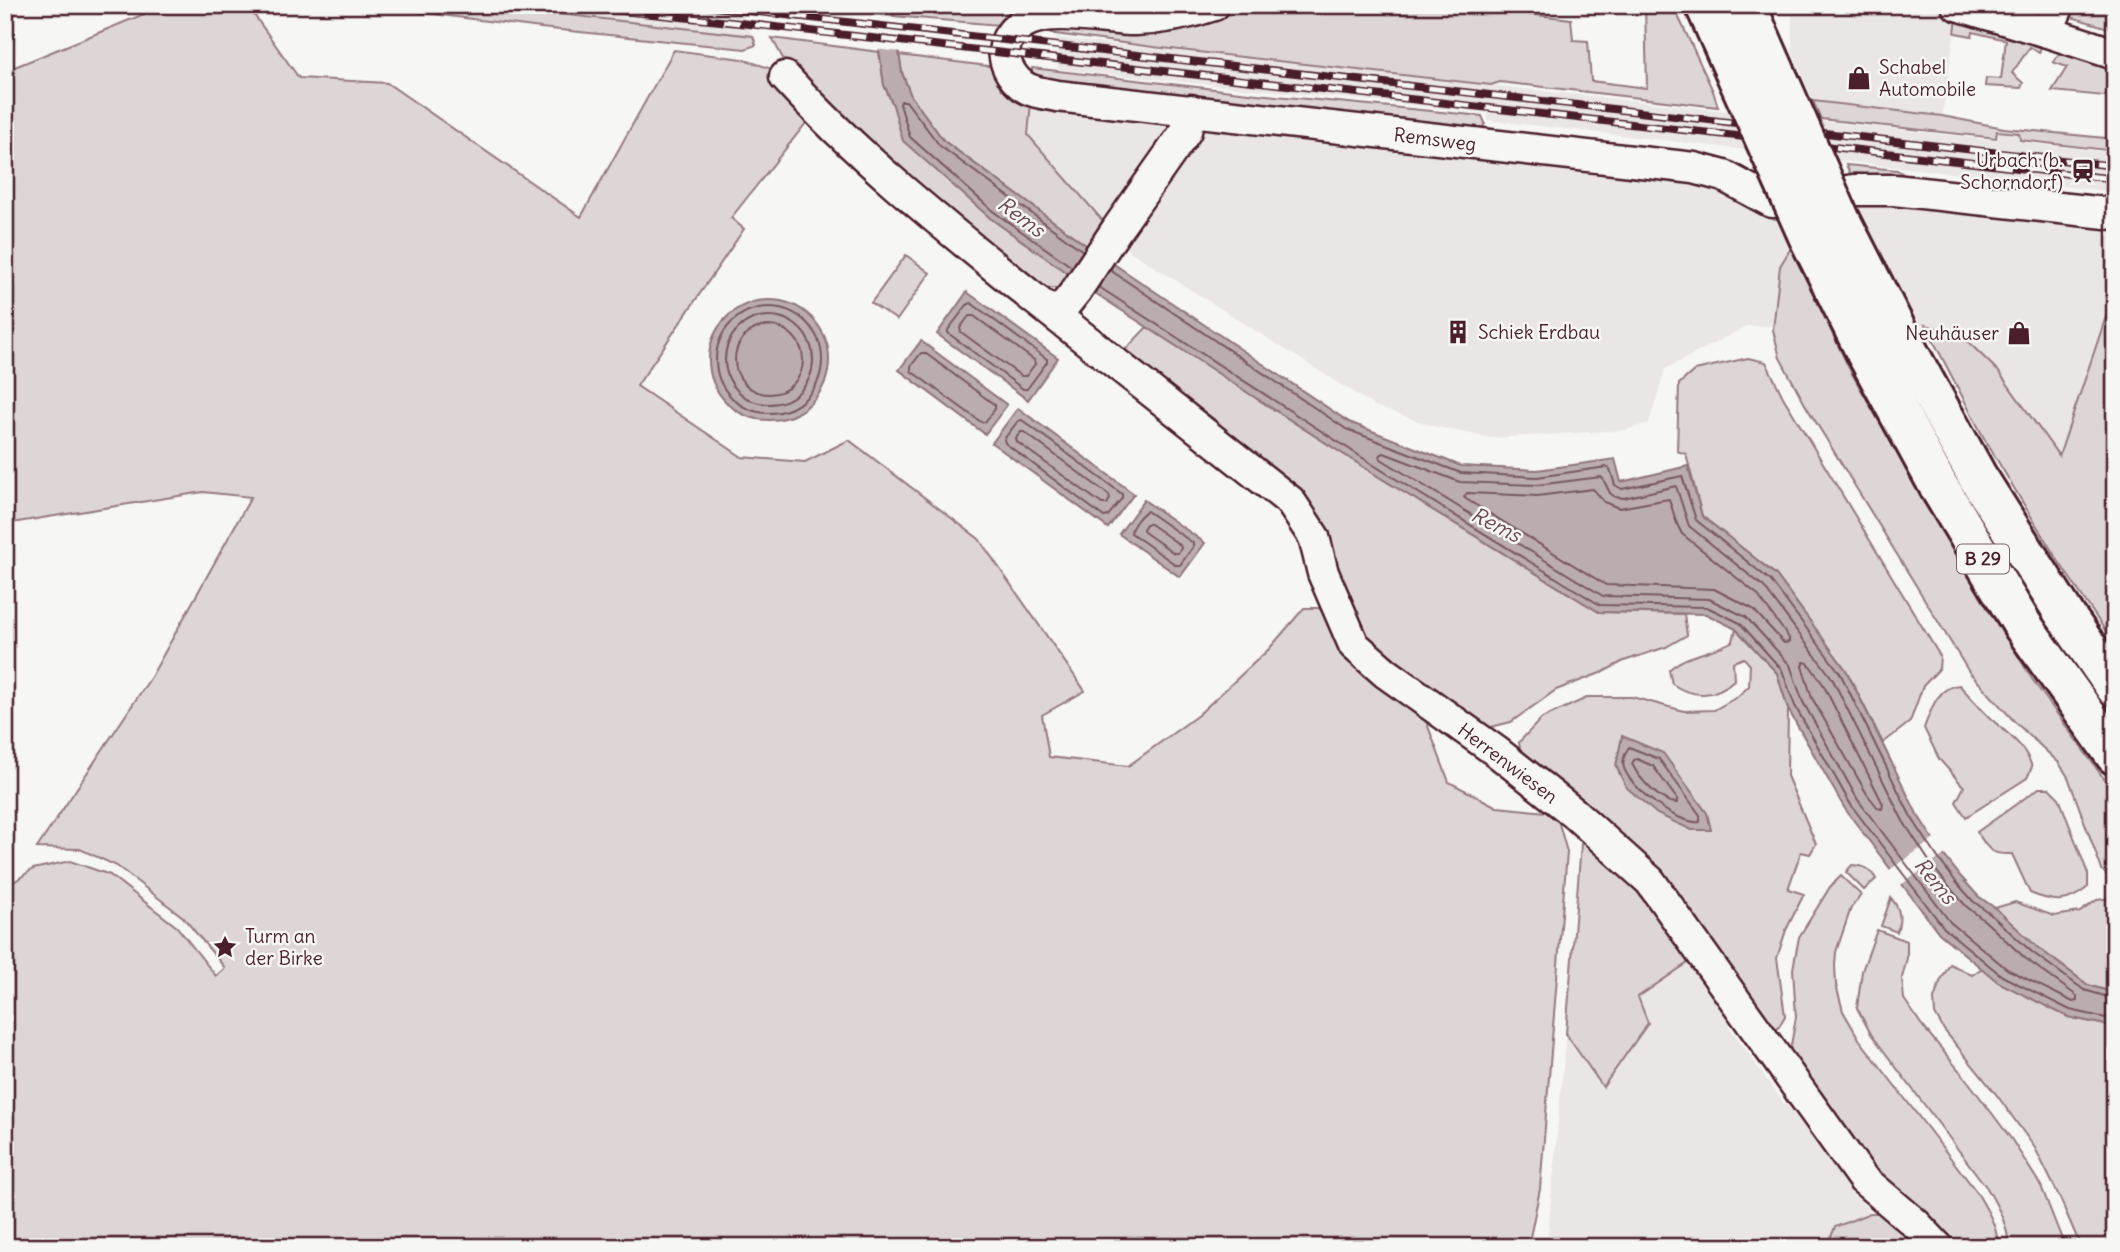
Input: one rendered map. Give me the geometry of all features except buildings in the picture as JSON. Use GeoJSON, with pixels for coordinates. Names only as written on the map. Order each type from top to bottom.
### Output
{"type":"FeatureCollection","features":[{"type":"Feature","properties":{"kind":"highway","name":"B 29"},"geometry":{"type":"LineString","coordinates":[[1705,5],[1808,236],[1866,353],[1940,487],[2023,626],[2115,755]]}},
{"type":"Feature","properties":{"kind":"highway","name":"B 29"},"geometry":{"type":"LineString","coordinates":[[1746,5],[1840,219],[1899,335],[1977,477],[2065,615],[2115,687]]}},
{"type":"Feature","properties":{"kind":"street","name":"Remsweg"},"geometry":{"type":"LineString","coordinates":[[1214,5],[1168,18],[1132,20],[1047,10],[1030,16],[1010,33],[1003,47],[1008,68],[1020,86],[1057,96],[1693,168],[1724,176],[1772,202],[1854,190],[1894,190],[2115,214]]}},
{"type":"Feature","properties":{"kind":"street"},"geometry":{"type":"LineString","coordinates":[[1956,5],[2053,18],[2115,54]]}},
{"type":"Feature","properties":{"kind":"street","name":"Herrenwiesen"},"geometry":{"type":"LineString","coordinates":[[785,77],[867,159],[963,241],[1290,501],[1314,537],[1323,573],[1354,645],[1386,673],[1497,752],[1574,813],[1650,881],[1863,1179],[1916,1224],[1938,1247]]}},
{"type":"Feature","properties":{"kind":"street"},"geometry":{"type":"LineString","coordinates":[[1056,316],[1186,131],[1191,110]]}},
{"type":"Feature","properties":{"kind":"shaded area"},"geometry":{"type":"Polygon","coordinates":[[[166,5],[252,12],[299,78],[387,83],[581,217],[674,50],[742,59],[772,69],[813,114],[731,218],[744,229],[637,386],[742,457],[805,462],[849,440],[979,539],[1085,691],[1042,715],[1049,757],[1128,766],[1198,715],[1269,649],[1304,608],[1319,608],[1366,672],[1423,713],[1449,782],[1497,807],[1556,813],[1567,852],[1540,1189],[1528,1247],[5,1247],[5,888],[33,869],[70,861],[110,875],[177,927],[216,976],[225,968],[183,917],[117,866],[80,849],[37,848],[151,677],[251,497],[203,492],[5,524],[5,71],[166,5]]]}},
{"type":"Feature","properties":{"kind":"shaded area"},"geometry":{"type":"Polygon","coordinates":[[[364,5],[480,5],[753,36],[756,45],[745,49],[541,28],[364,5]]]}},
{"type":"Feature","properties":{"kind":"shaded area"},"geometry":{"type":"Polygon","coordinates":[[[480,5],[737,5],[753,36],[669,27],[480,5]]]}},
{"type":"Feature","properties":{"kind":"shaded area"},"geometry":{"type":"Polygon","coordinates":[[[892,5],[1016,5],[999,25],[893,16],[892,5]]]}},
{"type":"Feature","properties":{"kind":"shaded area"},"geometry":{"type":"Polygon","coordinates":[[[1231,5],[1446,5],[1571,19],[1573,40],[1588,41],[1591,81],[1647,88],[1645,5],[1673,5],[1718,107],[1500,82],[1491,85],[1025,30],[1172,26],[1231,5]]]}},
{"type":"Feature","properties":{"kind":"shaded area"},"geometry":{"type":"Polygon","coordinates":[[[1792,5],[1922,5],[1957,15],[1942,116],[1813,101],[1792,50],[1792,5]]]}},
{"type":"Feature","properties":{"kind":"shaded area"},"geometry":{"type":"Polygon","coordinates":[[[2066,5],[2115,5],[2115,30],[2068,16],[2066,5]]]}},
{"type":"Feature","properties":{"kind":"shaded area"},"geometry":{"type":"Polygon","coordinates":[[[1957,18],[2042,44],[2039,53],[2030,47],[2012,73],[2023,83],[2021,88],[1985,86],[1986,78],[2001,79],[2006,40],[1973,32],[1972,36],[1955,33],[1957,18]]]}},
{"type":"Feature","properties":{"kind":"shaded area"},"geometry":{"type":"Polygon","coordinates":[[[772,38],[879,52],[884,85],[893,105],[990,218],[1071,275],[1063,289],[1040,287],[795,81],[772,38]]]}},
{"type":"Feature","properties":{"kind":"shaded area"},"geometry":{"type":"Polygon","coordinates":[[[1056,38],[1984,139],[1997,140],[1998,132],[2015,133],[2019,134],[2018,142],[2115,153],[2115,192],[1488,120],[1488,113],[1058,69],[1056,38]]]}},
{"type":"Feature","properties":{"kind":"shaded area"},"geometry":{"type":"Polygon","coordinates":[[[2062,50],[2115,70],[2115,97],[2052,91],[2067,67],[2053,62],[2062,50]]]}},
{"type":"Feature","properties":{"kind":"shaded area"},"geometry":{"type":"Polygon","coordinates":[[[899,55],[1004,68],[1031,102],[1028,135],[1103,221],[1087,246],[944,141],[911,96],[899,55]]]}},
{"type":"Feature","properties":{"kind":"shaded area"},"geometry":{"type":"Polygon","coordinates":[[[1032,68],[1482,116],[1485,123],[1483,128],[1047,84],[1032,73],[1032,68]]]}},
{"type":"Feature","properties":{"kind":"shaded area"},"geometry":{"type":"Polygon","coordinates":[[[1813,101],[1942,116],[2004,128],[2115,139],[2115,151],[2020,140],[2019,133],[1997,131],[1996,138],[1821,119],[1813,101]]]}},
{"type":"Feature","properties":{"kind":"shaded area"},"geometry":{"type":"Polygon","coordinates":[[[1031,102],[2115,227],[2115,290],[2059,456],[1998,371],[1960,334],[1925,325],[1747,326],[1665,369],[1649,423],[1625,430],[1491,438],[1433,426],[1375,406],[1128,250],[1028,135],[1031,102]]]}},
{"type":"Feature","properties":{"kind":"shaded area"},"geometry":{"type":"Polygon","coordinates":[[[1846,165],[1897,170],[1902,173],[1897,177],[1850,173],[1846,165]]]}},
{"type":"Feature","properties":{"kind":"shaded area"},"geometry":{"type":"Polygon","coordinates":[[[1791,248],[1851,372],[1932,514],[2032,679],[2115,794],[2115,884],[2102,870],[2068,777],[2059,763],[2015,722],[1969,672],[1806,406],[1780,358],[1773,330],[1780,266],[1791,248]]]}},
{"type":"Feature","properties":{"kind":"shaded area"},"geometry":{"type":"Polygon","coordinates":[[[906,255],[930,273],[897,320],[871,303],[906,255]]]}},
{"type":"Feature","properties":{"kind":"shaded area"},"geometry":{"type":"Polygon","coordinates":[[[2115,290],[2115,645],[2055,556],[1985,440],[1925,325],[1960,334],[1998,371],[2059,456],[2115,290]]]}},
{"type":"Feature","properties":{"kind":"shaded area"},"geometry":{"type":"Polygon","coordinates":[[[1147,327],[1379,477],[1599,612],[1684,614],[1687,635],[1666,647],[1624,661],[1556,690],[1511,722],[1483,729],[1368,638],[1345,594],[1328,529],[1296,492],[1212,425],[1214,419],[1123,352],[1147,327]]]}},
{"type":"Feature","properties":{"kind":"shaded area"},"geometry":{"type":"Polygon","coordinates":[[[1748,358],[1766,362],[1783,397],[1940,656],[1939,669],[1923,686],[1910,722],[1883,743],[1846,670],[1776,575],[1702,516],[1686,454],[1677,451],[1679,384],[1695,370],[1748,358]]]}},
{"type":"Feature","properties":{"kind":"shaded area"},"geometry":{"type":"Polygon","coordinates":[[[1736,629],[1777,673],[1788,709],[1787,776],[1816,844],[1810,854],[1801,852],[1788,889],[1804,894],[1786,930],[1777,958],[1785,1016],[1777,1030],[1760,1024],[1669,890],[1628,839],[1521,755],[1519,742],[1542,718],[1589,697],[1632,697],[1684,711],[1714,710],[1737,697],[1749,686],[1750,665],[1744,658],[1733,662],[1734,680],[1712,693],[1696,694],[1680,689],[1672,684],[1669,670],[1683,660],[1733,641],[1736,629]]]}},
{"type":"Feature","properties":{"kind":"shaded area"},"geometry":{"type":"Polygon","coordinates":[[[1959,685],[2020,745],[2032,767],[2027,778],[1966,817],[1956,802],[1964,787],[1939,759],[1924,728],[1940,695],[1959,685]]]}},
{"type":"Feature","properties":{"kind":"shaded area"},"geometry":{"type":"Polygon","coordinates":[[[2039,788],[2049,788],[2059,798],[2088,874],[2088,887],[2074,897],[2054,900],[2030,893],[2012,854],[1994,852],[1977,832],[2039,788]]]}},
{"type":"Feature","properties":{"kind":"shaded area"},"geometry":{"type":"Polygon","coordinates":[[[1581,844],[1587,844],[1593,852],[1605,845],[1695,958],[1638,997],[1648,1023],[1603,1087],[1566,1034],[1581,844]]]}},
{"type":"Feature","properties":{"kind":"shaded area"},"geometry":{"type":"Polygon","coordinates":[[[1852,865],[1866,868],[1876,879],[1864,890],[1846,872],[1852,865]]]}},
{"type":"Feature","properties":{"kind":"shaded area"},"geometry":{"type":"Polygon","coordinates":[[[1841,876],[1861,895],[1851,908],[1836,952],[1836,985],[1843,1011],[1859,1039],[1976,1191],[1994,1225],[1998,1247],[1953,1247],[1944,1235],[1875,1176],[1790,1051],[1796,1017],[1793,969],[1799,937],[1830,887],[1841,876]]]}},
{"type":"Feature","properties":{"kind":"shaded area"},"geometry":{"type":"Polygon","coordinates":[[[1891,898],[1899,914],[1897,932],[1881,926],[1891,898]]]}},
{"type":"Feature","properties":{"kind":"shaded area"},"geometry":{"type":"Polygon","coordinates":[[[2115,899],[2115,993],[2088,985],[2037,947],[1995,908],[2015,902],[2054,916],[2080,912],[2097,900],[2115,899]]]}},
{"type":"Feature","properties":{"kind":"shaded area"},"geometry":{"type":"Polygon","coordinates":[[[1877,930],[1907,941],[1907,958],[1902,978],[1904,999],[2012,1140],[2041,1186],[2065,1247],[2009,1247],[1999,1209],[1987,1188],[1871,1034],[1857,1008],[1862,971],[1877,930]]]}},
{"type":"Feature","properties":{"kind":"shaded area"},"geometry":{"type":"Polygon","coordinates":[[[1695,958],[1738,1017],[1728,1025],[1784,1104],[1797,1096],[1870,1213],[1836,1227],[1827,1247],[1547,1247],[1566,1034],[1603,1087],[1638,997],[1695,958]]]}},
{"type":"Feature","properties":{"kind":"shaded area"},"geometry":{"type":"Polygon","coordinates":[[[1950,964],[1972,975],[1982,968],[1998,982],[2068,1017],[2115,1027],[2115,1247],[2081,1247],[2035,1148],[1944,1030],[1935,1014],[1934,999],[1950,964]]]}},
{"type":"Feature","properties":{"kind":"shaded area"},"geometry":{"type":"Polygon","coordinates":[[[1870,1213],[1881,1213],[1928,1247],[1827,1247],[1835,1227],[1870,1213]]]}},
{"type":"Feature","properties":{"kind":"water","name":"Rems"},"geometry":{"type":"Polygon","coordinates":[[[869,5],[892,5],[902,73],[911,96],[944,141],[1087,246],[1349,422],[1461,466],[1537,470],[1615,459],[1621,482],[1688,466],[1702,516],[1776,575],[1846,670],[1917,814],[1943,854],[1978,896],[2037,947],[2088,985],[2115,993],[2115,1027],[2068,1017],[1998,982],[1939,933],[1845,809],[1788,709],[1777,673],[1736,629],[1706,614],[1599,612],[1248,393],[1098,295],[990,218],[903,141],[884,85],[874,13],[869,5]]]}},
{"type":"Feature","properties":{"kind":"water"},"geometry":{"type":"Polygon","coordinates":[[[967,292],[1058,358],[1028,400],[937,334],[967,292]]]}},
{"type":"Feature","properties":{"kind":"water"},"geometry":{"type":"Polygon","coordinates":[[[769,300],[792,305],[811,318],[824,337],[829,360],[824,383],[811,402],[792,415],[769,420],[746,415],[727,402],[714,383],[709,360],[714,337],[727,318],[746,305],[769,300]]]}},
{"type":"Feature","properties":{"kind":"water"},"geometry":{"type":"Polygon","coordinates":[[[921,341],[1007,405],[985,434],[899,370],[921,341]]]}},
{"type":"Feature","properties":{"kind":"water"},"geometry":{"type":"Polygon","coordinates":[[[1018,408],[1134,494],[1108,528],[992,443],[1018,408]]]}},
{"type":"Feature","properties":{"kind":"water"},"geometry":{"type":"Polygon","coordinates":[[[1144,500],[1205,543],[1180,577],[1119,534],[1144,500]]]}},
{"type":"Feature","properties":{"kind":"water"},"geometry":{"type":"Polygon","coordinates":[[[1622,736],[1663,753],[1707,813],[1711,830],[1692,830],[1657,814],[1626,787],[1616,766],[1622,736]]]}},
{"type":"Feature","properties":{"kind":"pier"},"geometry":{"type":"Polygon","coordinates":[[[870,15],[897,18],[902,52],[875,49],[870,15]]]}},
{"type":"Feature","properties":{"kind":"pier"},"geometry":{"type":"Polygon","coordinates":[[[1937,837],[1947,853],[1899,886],[1888,871],[1937,837]]]}},
{"type":"Feature","properties":{"kind":"railway"},"geometry":{"type":"LineString","coordinates":[[564,5],[2115,179]]}},
{"type":"Feature","properties":{"kind":"railway"},"geometry":{"type":"LineString","coordinates":[[697,5],[2115,166]]}},
{"type":"Feature","properties":{"kind":"place","name":"Schabel Automobile"},"geometry":{"type":"Point","coordinates":[1859,78]}},
{"type":"Feature","properties":{"kind":"place","name":"Urbach (b. Schorndorf)"},"geometry":{"type":"Point","coordinates":[2083,171]}},
{"type":"Feature","properties":{"kind":"place","name":"Schiek Erdbau"},"geometry":{"type":"Point","coordinates":[1458,332]}},
{"type":"Feature","properties":{"kind":"place","name":"Neuhäuser"},"geometry":{"type":"Point","coordinates":[2019,333]}},
{"type":"Feature","properties":{"kind":"place","name":"Turm an der Birke"},"geometry":{"type":"Point","coordinates":[225,947]}}]}
